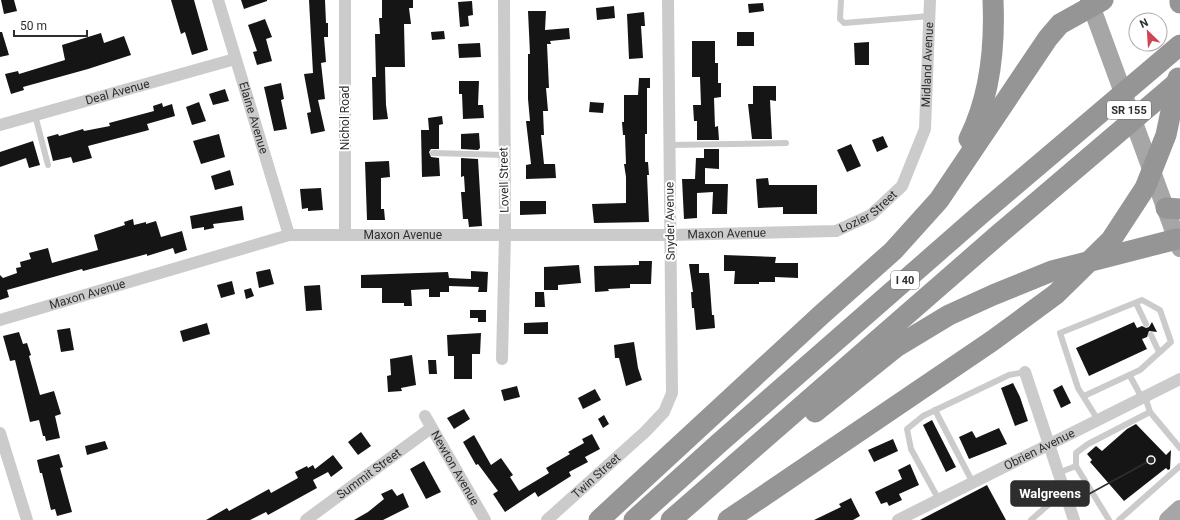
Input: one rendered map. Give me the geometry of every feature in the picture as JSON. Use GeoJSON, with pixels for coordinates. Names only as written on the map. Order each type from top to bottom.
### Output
{"type":"FeatureCollection","features":[{"type":"Feature","properties":{"kind":"highway"},"geometry":{"type":"LineString","coordinates":[[939,200],[977,124],[987,85],[994,33],[993,0]]}},
{"type":"Feature","properties":{"kind":"highway"},"geometry":{"type":"LineString","coordinates":[[599,520],[821,315],[893,251],[939,200],[1048,38],[1060,24],[1094,2]]}},
{"type":"Feature","properties":{"kind":"highway","name":"I 40"},"geometry":{"type":"LineString","coordinates":[[634,520],[718,444],[976,218],[1180,45]]}},
{"type":"Feature","properties":{"kind":"highway"},"geometry":{"type":"LineString","coordinates":[[728,520],[992,341],[1056,294],[1111,240],[1145,188],[1166,135],[1180,69]]}},
{"type":"Feature","properties":{"kind":"highway","name":"I 40"},"geometry":{"type":"LineString","coordinates":[[671,520],[998,235],[1180,80]]}},
{"type":"Feature","properties":{"kind":"highway"},"geometry":{"type":"LineString","coordinates":[[675,520],[809,418],[896,347],[949,315],[1052,271],[1178,243]]}},
{"type":"Feature","properties":{"kind":"main road","name":"SR 155"},"geometry":{"type":"LineString","coordinates":[[1094,2],[1115,71],[1143,150],[1173,209],[1178,243]]}},
{"type":"Feature","properties":{"kind":"main road"},"geometry":{"type":"LineString","coordinates":[[1168,520],[1180,509]]}},
{"type":"Feature","properties":{"kind":"street","name":"Elaine Avenue"},"geometry":{"type":"LineString","coordinates":[[218,0],[289,235]]}},
{"type":"Feature","properties":{"kind":"street","name":"Nichol Road"},"geometry":{"type":"LineString","coordinates":[[345,0],[345,235]]}},
{"type":"Feature","properties":{"kind":"street","name":"Lovell Street"},"geometry":{"type":"LineString","coordinates":[[502,359],[505,234],[504,0]]}},
{"type":"Feature","properties":{"kind":"street","name":"Snyder Avenue"},"geometry":{"type":"LineString","coordinates":[[645,432],[664,412],[672,393],[668,145],[668,0]]}},
{"type":"Feature","properties":{"kind":"street","name":"Midland Avenue"},"geometry":{"type":"LineString","coordinates":[[925,129],[930,0]]}},
{"type":"Feature","properties":{"kind":"street","name":"Deal Avenue"},"geometry":{"type":"LineString","coordinates":[[0,125],[236,59]]}},
{"type":"Feature","properties":{"kind":"street","name":"Lozier Street"},"geometry":{"type":"LineString","coordinates":[[817,233],[836,232],[871,215],[902,186],[925,129]]}},
{"type":"Feature","properties":{"kind":"street","name":"Maxon Avenue"},"geometry":{"type":"LineString","coordinates":[[0,320],[289,235],[670,235],[817,233]]}},
{"type":"Feature","properties":{"kind":"street"},"geometry":{"type":"LineString","coordinates":[[1025,372],[1074,520]]}},
{"type":"Feature","properties":{"kind":"street","name":"Obrien Avenue"},"geometry":{"type":"LineString","coordinates":[[898,520],[1180,379]]}},
{"type":"Feature","properties":{"kind":"street","name":"Newton Avenue"},"geometry":{"type":"LineString","coordinates":[[424,416],[485,520]]}},
{"type":"Feature","properties":{"kind":"street","name":"Summit Street"},"geometry":{"type":"LineString","coordinates":[[306,520],[432,428]]}},
{"type":"Feature","properties":{"kind":"street","name":"Twin Street"},"geometry":{"type":"LineString","coordinates":[[547,520],[645,432]]}},
{"type":"Feature","properties":{"kind":"street"},"geometry":{"type":"LineString","coordinates":[[0,433],[27,520]]}},
{"type":"Feature","properties":{"kind":"lane"},"geometry":{"type":"LineString","coordinates":[[841,0],[840,20],[844,23],[930,16]]}},
{"type":"Feature","properties":{"kind":"lane"},"geometry":{"type":"LineString","coordinates":[[35,115],[48,165]]}},
{"type":"Feature","properties":{"kind":"lane"},"geometry":{"type":"LineString","coordinates":[[668,145],[786,143]]}},
{"type":"Feature","properties":{"kind":"lane"},"geometry":{"type":"LineString","coordinates":[[433,153],[504,155]]}},
{"type":"Feature","properties":{"kind":"lane"},"geometry":{"type":"LineString","coordinates":[[1084,396],[1130,376],[1140,370],[1171,342],[1160,310],[1142,300],[1060,333],[1078,388],[1098,420]]}},
{"type":"Feature","properties":{"kind":"lane"},"geometry":{"type":"LineString","coordinates":[[1136,303],[1146,324]]}},
{"type":"Feature","properties":{"kind":"lane"},"geometry":{"type":"LineString","coordinates":[[1151,335],[1159,352]]}},
{"type":"Feature","properties":{"kind":"lane"},"geometry":{"type":"LineString","coordinates":[[939,500],[911,449],[907,429],[922,416],[1009,375],[1025,372]]}},
{"type":"Feature","properties":{"kind":"lane"},"geometry":{"type":"LineString","coordinates":[[1130,376],[1144,397],[1150,412],[1180,448]]}},
{"type":"Feature","properties":{"kind":"lane"},"geometry":{"type":"LineString","coordinates":[[935,410],[973,483]]}},
{"type":"Feature","properties":{"kind":"lane"},"geometry":{"type":"LineString","coordinates":[[1109,520],[1076,466],[1076,453],[1088,444],[1150,412]]}},
{"type":"Feature","properties":{"kind":"lane"},"geometry":{"type":"LineString","coordinates":[[1058,473],[1076,466]]}},
{"type":"Feature","properties":{"kind":"lane"},"geometry":{"type":"LineString","coordinates":[[1119,520],[1180,466]]}},
{"type":"Feature","properties":{"kind":"lane"},"geometry":{"type":"LineString","coordinates":[[1031,520],[1064,491]]}},
{"type":"Feature","properties":{"kind":"building"},"geometry":{"type":"Polygon","coordinates":[[[1,0],[14,0],[17,11],[4,14],[1,0]]]}},
{"type":"Feature","properties":{"kind":"building"},"geometry":{"type":"Polygon","coordinates":[[[171,0],[194,0],[208,50],[192,55],[185,32],[181,34],[171,0]]]}},
{"type":"Feature","properties":{"kind":"building"},"geometry":{"type":"Polygon","coordinates":[[[241,0],[267,0],[267,1],[244,9],[241,0]]]}},
{"type":"Feature","properties":{"kind":"building"},"geometry":{"type":"Polygon","coordinates":[[[309,0],[325,0],[326,23],[328,23],[328,37],[324,37],[326,62],[321,63],[325,99],[318,100],[325,131],[311,134],[307,113],[311,112],[304,74],[313,73],[309,0]]]}},
{"type":"Feature","properties":{"kind":"building"},"geometry":{"type":"Polygon","coordinates":[[[382,0],[413,0],[413,8],[409,8],[411,24],[404,24],[405,67],[385,67],[388,119],[373,120],[372,77],[376,77],[375,34],[380,34],[379,18],[382,18],[382,0]]]}},
{"type":"Feature","properties":{"kind":"building"},"geometry":{"type":"Polygon","coordinates":[[[472,1],[473,15],[468,16],[469,26],[460,27],[458,2],[472,1]]]}},
{"type":"Feature","properties":{"kind":"building"},"geometry":{"type":"Polygon","coordinates":[[[763,3],[764,11],[749,13],[748,4],[763,3]]]}},
{"type":"Feature","properties":{"kind":"building"},"geometry":{"type":"Polygon","coordinates":[[[614,6],[615,18],[597,20],[596,8],[614,6]]]}},
{"type":"Feature","properties":{"kind":"building"},"geometry":{"type":"Polygon","coordinates":[[[528,11],[546,11],[545,30],[569,28],[570,39],[550,41],[551,44],[547,44],[549,88],[546,88],[548,111],[543,111],[544,135],[541,135],[544,164],[555,164],[556,178],[526,179],[526,165],[531,164],[526,121],[530,121],[528,99],[528,54],[530,54],[528,11]]]}},
{"type":"Feature","properties":{"kind":"building"},"geometry":{"type":"Polygon","coordinates":[[[644,12],[645,26],[641,26],[643,58],[629,59],[627,14],[644,12]]]}},
{"type":"Feature","properties":{"kind":"building"},"geometry":{"type":"Polygon","coordinates":[[[265,19],[272,37],[266,39],[272,61],[257,65],[253,52],[257,51],[248,25],[265,19]]]}},
{"type":"Feature","properties":{"kind":"building"},"geometry":{"type":"Polygon","coordinates":[[[444,31],[445,39],[432,40],[431,32],[444,31]]]}},
{"type":"Feature","properties":{"kind":"building"},"geometry":{"type":"Polygon","coordinates":[[[0,32],[2,32],[9,55],[0,57],[0,32]]]}},
{"type":"Feature","properties":{"kind":"building"},"geometry":{"type":"Polygon","coordinates":[[[737,32],[754,32],[754,46],[737,46],[737,32]]]}},
{"type":"Feature","properties":{"kind":"building"},"geometry":{"type":"Polygon","coordinates":[[[101,33],[104,43],[124,36],[131,55],[88,69],[23,87],[24,90],[11,94],[5,74],[18,71],[19,74],[65,60],[62,45],[101,33]]]}},
{"type":"Feature","properties":{"kind":"building"},"geometry":{"type":"Polygon","coordinates":[[[692,41],[715,41],[715,63],[718,63],[718,83],[721,83],[721,97],[714,98],[715,127],[718,126],[719,140],[697,140],[697,121],[694,121],[693,105],[701,105],[700,77],[692,77],[692,41]]]}},
{"type":"Feature","properties":{"kind":"building"},"geometry":{"type":"Polygon","coordinates":[[[869,42],[869,65],[855,65],[854,43],[869,42]]]}},
{"type":"Feature","properties":{"kind":"building"},"geometry":{"type":"Polygon","coordinates":[[[480,43],[481,57],[459,58],[458,44],[480,43]]]}},
{"type":"Feature","properties":{"kind":"building"},"geometry":{"type":"Polygon","coordinates":[[[639,78],[650,78],[650,88],[647,88],[647,134],[645,134],[645,162],[648,162],[649,175],[647,175],[649,222],[594,223],[592,204],[626,203],[626,177],[624,164],[626,164],[625,135],[623,135],[622,122],[624,122],[624,95],[638,95],[639,78]]]}},
{"type":"Feature","properties":{"kind":"building"},"geometry":{"type":"Polygon","coordinates":[[[459,81],[479,81],[478,105],[483,105],[484,118],[463,119],[462,94],[459,94],[459,81]]]}},
{"type":"Feature","properties":{"kind":"building"},"geometry":{"type":"Polygon","coordinates":[[[281,83],[284,99],[281,100],[287,129],[274,131],[264,87],[281,83]]]}},
{"type":"Feature","properties":{"kind":"building"},"geometry":{"type":"Polygon","coordinates":[[[753,86],[776,86],[776,101],[770,100],[772,139],[752,139],[748,104],[753,104],[753,86]]]}},
{"type":"Feature","properties":{"kind":"building"},"geometry":{"type":"Polygon","coordinates":[[[225,89],[229,101],[213,105],[209,94],[225,89]]]}},
{"type":"Feature","properties":{"kind":"building"},"geometry":{"type":"Polygon","coordinates":[[[199,102],[206,121],[192,125],[186,107],[199,102]]]}},
{"type":"Feature","properties":{"kind":"building"},"geometry":{"type":"Polygon","coordinates":[[[590,102],[604,103],[603,113],[589,112],[590,102]]]}},
{"type":"Feature","properties":{"kind":"building"},"geometry":{"type":"Polygon","coordinates":[[[162,103],[163,107],[172,104],[175,116],[147,124],[149,130],[88,146],[92,158],[73,163],[71,157],[53,161],[47,137],[58,134],[59,136],[83,129],[84,131],[110,126],[109,123],[154,111],[153,106],[162,103]]]}},
{"type":"Feature","properties":{"kind":"building"},"geometry":{"type":"Polygon","coordinates":[[[442,116],[443,124],[439,125],[439,149],[431,149],[429,152],[431,157],[439,158],[440,176],[422,177],[421,130],[429,130],[428,118],[442,116]]]}},
{"type":"Feature","properties":{"kind":"building"},"geometry":{"type":"Polygon","coordinates":[[[479,133],[480,148],[478,150],[461,149],[461,134],[479,133]]]}},
{"type":"Feature","properties":{"kind":"building"},"geometry":{"type":"Polygon","coordinates":[[[219,134],[225,157],[201,164],[193,141],[219,134]]]}},
{"type":"Feature","properties":{"kind":"building"},"geometry":{"type":"Polygon","coordinates":[[[883,136],[888,147],[877,152],[872,140],[883,136]]]}},
{"type":"Feature","properties":{"kind":"building"},"geometry":{"type":"Polygon","coordinates":[[[33,141],[40,165],[29,168],[26,158],[0,167],[0,152],[33,141]]]}},
{"type":"Feature","properties":{"kind":"building"},"geometry":{"type":"Polygon","coordinates":[[[851,144],[861,166],[847,172],[837,150],[851,144]]]}},
{"type":"Feature","properties":{"kind":"building"},"geometry":{"type":"Polygon","coordinates":[[[704,149],[719,149],[719,169],[705,168],[705,184],[728,184],[727,214],[712,214],[713,192],[697,193],[697,218],[684,219],[682,179],[695,179],[696,158],[704,158],[704,149]]]}},
{"type":"Feature","properties":{"kind":"building"},"geometry":{"type":"Polygon","coordinates":[[[461,158],[478,159],[482,226],[469,227],[468,219],[463,219],[461,192],[465,192],[464,176],[461,177],[461,158]]]}},
{"type":"Feature","properties":{"kind":"building"},"geometry":{"type":"Polygon","coordinates":[[[389,161],[390,177],[381,178],[381,209],[384,209],[385,220],[367,220],[365,162],[389,161]]]}},
{"type":"Feature","properties":{"kind":"building"},"geometry":{"type":"Polygon","coordinates":[[[230,170],[234,185],[215,190],[211,176],[230,170]]]}},
{"type":"Feature","properties":{"kind":"building"},"geometry":{"type":"Polygon","coordinates":[[[768,178],[769,185],[817,185],[817,214],[783,214],[783,207],[758,208],[756,179],[768,178]]]}},
{"type":"Feature","properties":{"kind":"building"},"geometry":{"type":"Polygon","coordinates":[[[321,188],[323,210],[308,211],[308,208],[302,209],[300,189],[321,188]]]}},
{"type":"Feature","properties":{"kind":"building"},"geometry":{"type":"Polygon","coordinates":[[[520,201],[546,201],[546,214],[520,215],[520,201]]]}},
{"type":"Feature","properties":{"kind":"building"},"geometry":{"type":"Polygon","coordinates":[[[242,206],[244,220],[213,224],[214,228],[204,230],[204,227],[192,229],[190,216],[242,206]]]}},
{"type":"Feature","properties":{"kind":"building"},"geometry":{"type":"Polygon","coordinates":[[[133,219],[134,225],[156,221],[161,237],[182,231],[187,250],[175,254],[173,248],[147,256],[147,254],[83,271],[82,269],[7,290],[9,297],[0,300],[0,275],[3,278],[17,273],[16,268],[21,267],[20,262],[31,259],[29,253],[48,248],[52,263],[98,250],[94,235],[125,225],[124,222],[133,219]]]}},
{"type":"Feature","properties":{"kind":"building"},"geometry":{"type":"Polygon","coordinates":[[[724,255],[776,257],[775,263],[798,263],[798,278],[775,277],[775,282],[759,282],[759,284],[734,284],[735,271],[724,271],[724,255]]]}},
{"type":"Feature","properties":{"kind":"building"},"geometry":{"type":"Polygon","coordinates":[[[639,261],[652,261],[651,284],[630,284],[630,288],[608,289],[609,291],[595,292],[594,266],[639,265],[639,261]]]}},
{"type":"Feature","properties":{"kind":"building"},"geometry":{"type":"Polygon","coordinates":[[[689,264],[699,264],[699,273],[709,273],[712,315],[714,315],[715,328],[696,330],[694,308],[692,308],[691,292],[693,292],[689,264]]]}},
{"type":"Feature","properties":{"kind":"building"},"geometry":{"type":"Polygon","coordinates":[[[579,265],[581,283],[558,285],[558,290],[544,290],[544,267],[579,265]]]}},
{"type":"Feature","properties":{"kind":"building"},"geometry":{"type":"Polygon","coordinates":[[[270,269],[274,284],[259,288],[256,272],[270,269]]]}},
{"type":"Feature","properties":{"kind":"building"},"geometry":{"type":"Polygon","coordinates":[[[471,271],[488,272],[487,292],[478,292],[479,287],[449,286],[449,292],[440,292],[440,297],[429,297],[429,289],[411,290],[412,306],[404,306],[404,303],[382,303],[382,288],[361,288],[361,275],[448,272],[449,278],[471,279],[471,271]]]}},
{"type":"Feature","properties":{"kind":"building"},"geometry":{"type":"Polygon","coordinates":[[[232,281],[235,294],[221,298],[217,285],[232,281]]]}},
{"type":"Feature","properties":{"kind":"building"},"geometry":{"type":"Polygon","coordinates":[[[320,285],[322,310],[306,311],[304,286],[320,285]]]}},
{"type":"Feature","properties":{"kind":"building"},"geometry":{"type":"Polygon","coordinates":[[[251,288],[254,296],[246,299],[244,290],[251,288]]]}},
{"type":"Feature","properties":{"kind":"building"},"geometry":{"type":"Polygon","coordinates":[[[535,292],[544,292],[545,307],[535,307],[535,292]]]}},
{"type":"Feature","properties":{"kind":"building"},"geometry":{"type":"Polygon","coordinates":[[[470,310],[486,310],[486,322],[478,322],[478,318],[470,318],[470,310]]]}},
{"type":"Feature","properties":{"kind":"building"},"geometry":{"type":"Polygon","coordinates":[[[548,322],[548,334],[524,334],[524,323],[548,322]]]}},
{"type":"Feature","properties":{"kind":"building"},"geometry":{"type":"Polygon","coordinates":[[[1134,322],[1137,328],[1142,326],[1146,328],[1149,327],[1152,322],[1157,332],[1149,331],[1147,337],[1142,339],[1147,349],[1089,376],[1076,348],[1134,322]]]}},
{"type":"Feature","properties":{"kind":"building"},"geometry":{"type":"Polygon","coordinates":[[[207,323],[210,334],[183,342],[180,331],[207,323]]]}},
{"type":"Feature","properties":{"kind":"building"},"geometry":{"type":"Polygon","coordinates":[[[70,328],[74,350],[61,352],[57,330],[70,328]]]}},
{"type":"Feature","properties":{"kind":"building"},"geometry":{"type":"Polygon","coordinates":[[[19,332],[23,344],[27,343],[31,355],[29,356],[40,395],[54,391],[61,414],[55,416],[60,438],[46,441],[45,436],[43,436],[39,420],[30,422],[15,360],[10,361],[3,336],[19,332]]]}},
{"type":"Feature","properties":{"kind":"building"},"geometry":{"type":"Polygon","coordinates":[[[481,333],[480,354],[472,354],[472,379],[454,379],[454,356],[448,356],[447,335],[481,333]]]}},
{"type":"Feature","properties":{"kind":"building"},"geometry":{"type":"Polygon","coordinates":[[[634,342],[638,368],[642,380],[626,386],[619,358],[615,358],[614,345],[634,342]]]}},
{"type":"Feature","properties":{"kind":"building"},"geometry":{"type":"Polygon","coordinates":[[[412,355],[416,385],[401,388],[402,391],[388,392],[387,376],[391,375],[390,359],[412,355]]]}},
{"type":"Feature","properties":{"kind":"building"},"geometry":{"type":"Polygon","coordinates":[[[428,360],[436,360],[437,374],[429,374],[428,360]]]}},
{"type":"Feature","properties":{"kind":"building"},"geometry":{"type":"Polygon","coordinates":[[[1013,383],[1020,397],[1028,421],[1015,426],[1001,388],[1013,383]]]}},
{"type":"Feature","properties":{"kind":"building"},"geometry":{"type":"Polygon","coordinates":[[[1062,385],[1071,403],[1061,408],[1053,390],[1062,385]]]}},
{"type":"Feature","properties":{"kind":"building"},"geometry":{"type":"Polygon","coordinates":[[[517,386],[520,397],[504,401],[501,390],[517,386]]]}},
{"type":"Feature","properties":{"kind":"building"},"geometry":{"type":"Polygon","coordinates":[[[595,389],[601,400],[583,409],[578,398],[595,389]]]}},
{"type":"Feature","properties":{"kind":"building"},"geometry":{"type":"Polygon","coordinates":[[[464,409],[470,419],[454,429],[447,418],[464,409]]]}},
{"type":"Feature","properties":{"kind":"building"},"geometry":{"type":"Polygon","coordinates":[[[604,415],[609,424],[603,428],[598,419],[604,415]]]}},
{"type":"Feature","properties":{"kind":"building"},"geometry":{"type":"Polygon","coordinates":[[[932,420],[956,467],[946,472],[923,425],[932,420]]]}},
{"type":"Feature","properties":{"kind":"building"},"geometry":{"type":"Polygon","coordinates":[[[1136,424],[1166,455],[1171,450],[1170,469],[1168,470],[1166,468],[1124,501],[1090,462],[1092,460],[1087,454],[1096,446],[1102,451],[1127,429],[1136,424]]]}},
{"type":"Feature","properties":{"kind":"building"},"geometry":{"type":"Polygon","coordinates":[[[999,428],[1007,444],[969,459],[959,437],[972,431],[976,438],[999,428]]]}},
{"type":"Feature","properties":{"kind":"building"},"geometry":{"type":"Polygon","coordinates":[[[361,432],[371,446],[358,455],[348,442],[361,432]]]}},
{"type":"Feature","properties":{"kind":"building"},"geometry":{"type":"Polygon","coordinates":[[[592,434],[600,449],[585,457],[588,462],[569,472],[571,476],[538,497],[535,492],[505,512],[493,494],[498,491],[478,464],[476,465],[463,442],[474,435],[491,465],[501,458],[513,475],[510,477],[519,491],[549,473],[546,468],[570,454],[568,452],[584,443],[582,439],[592,434]]]}},
{"type":"Feature","properties":{"kind":"building"},"geometry":{"type":"Polygon","coordinates":[[[893,439],[898,451],[874,462],[868,450],[893,439]]]}},
{"type":"Feature","properties":{"kind":"building"},"geometry":{"type":"Polygon","coordinates":[[[105,441],[108,449],[87,455],[85,446],[105,441]]]}},
{"type":"Feature","properties":{"kind":"building"},"geometry":{"type":"Polygon","coordinates":[[[59,454],[63,467],[60,468],[72,512],[57,516],[55,509],[51,510],[42,473],[40,473],[37,460],[59,454]]]}},
{"type":"Feature","properties":{"kind":"building"},"geometry":{"type":"Polygon","coordinates":[[[333,455],[343,468],[331,477],[328,472],[313,480],[317,488],[268,515],[266,512],[250,520],[206,520],[227,508],[229,511],[269,489],[271,493],[298,478],[295,472],[307,466],[308,468],[313,465],[315,469],[333,455]]]}},
{"type":"Feature","properties":{"kind":"building"},"geometry":{"type":"Polygon","coordinates":[[[424,461],[441,492],[426,499],[410,469],[424,461]]]}},
{"type":"Feature","properties":{"kind":"building"},"geometry":{"type":"Polygon","coordinates":[[[910,464],[919,485],[899,494],[902,500],[889,506],[887,502],[881,504],[875,492],[902,479],[898,470],[910,464]]]}},
{"type":"Feature","properties":{"kind":"building"},"geometry":{"type":"Polygon","coordinates":[[[987,485],[1006,520],[920,520],[987,485]]]}},
{"type":"Feature","properties":{"kind":"building"},"geometry":{"type":"Polygon","coordinates":[[[392,489],[397,496],[403,493],[409,507],[383,520],[354,520],[368,512],[384,499],[381,494],[392,489]]]}},
{"type":"Feature","properties":{"kind":"building"},"geometry":{"type":"Polygon","coordinates":[[[851,498],[860,516],[853,520],[814,520],[841,507],[839,504],[851,498]]]}},
{"type":"Feature","properties":{"kind":"place","name":"Walgreens"},"geometry":{"type":"Point","coordinates":[1151,460]}}]}
